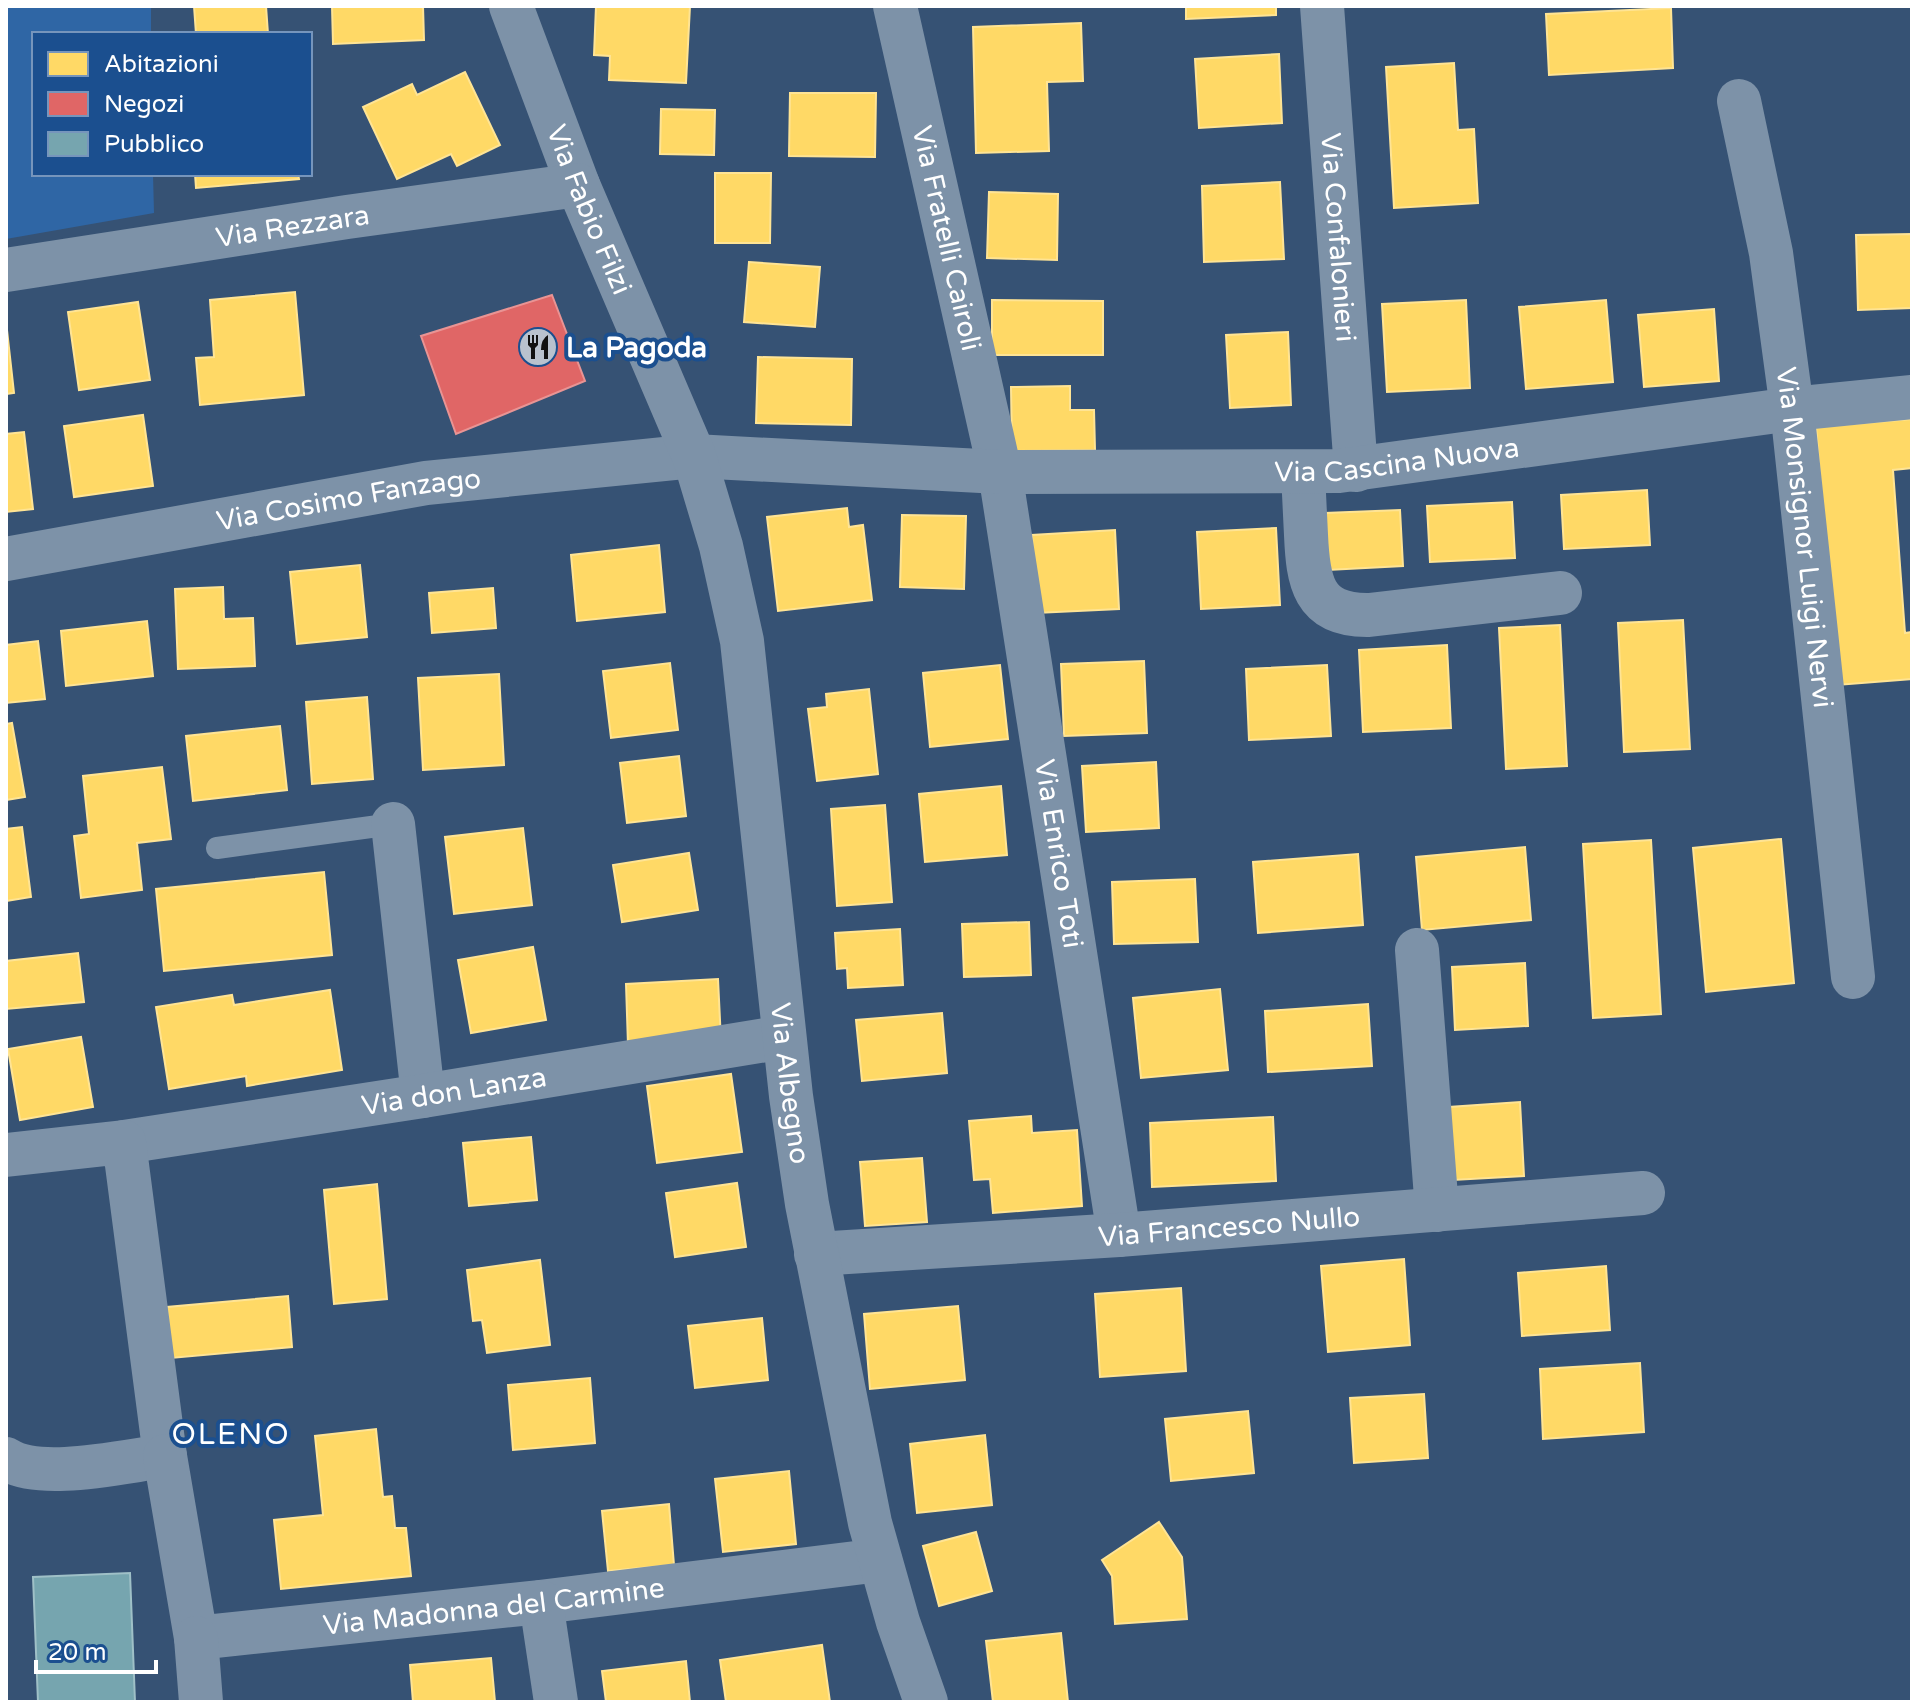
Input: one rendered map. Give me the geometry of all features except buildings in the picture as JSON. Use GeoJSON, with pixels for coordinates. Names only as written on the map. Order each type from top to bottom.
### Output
{"type":"FeatureCollection","features":[{"type":"Feature","properties":{"kind":"street","name":"Via Fabio Filzi"},"geometry":{"type":"LineString","coordinates":[[511,6],[578,185],[694,456]]}},
{"type":"Feature","properties":{"kind":"street","name":"Via Fratelli Cairoli"},"geometry":{"type":"LineString","coordinates":[[895,6],[1000,472]]}},
{"type":"Feature","properties":{"kind":"street","name":"Via Confalonieri"},"geometry":{"type":"LineString","coordinates":[[1322,6],[1356,470]]}},
{"type":"Feature","properties":{"kind":"street","name":"Via Monsignor Luigi Nervi"},"geometry":{"type":"LineString","coordinates":[[1739,101],[1771,253],[1792,409],[1853,977]]}},
{"type":"Feature","properties":{"kind":"street","name":"Via Rezzara"},"geometry":{"type":"LineString","coordinates":[[6,270],[578,185]]}},
{"type":"Feature","properties":{"kind":"street","name":"Via Cascina Nuova"},"geometry":{"type":"LineString","coordinates":[[1000,472],[1303,473],[1356,470],[1792,409],[1912,397]]}},
{"type":"Feature","properties":{"kind":"street","name":"Via Cosimo Fanzago"},"geometry":{"type":"LineString","coordinates":[[6,559],[426,483],[694,456],[1000,472]]}},
{"type":"Feature","properties":{"kind":"street","name":"Via Albegno"},"geometry":{"type":"LineString","coordinates":[[694,456],[718,535],[742,641],[798,1153],[816,1254],[862,1486],[880,1560],[926,1702]]}},
{"type":"Feature","properties":{"kind":"street","name":"Via Enrico Toti"},"geometry":{"type":"LineString","coordinates":[[1000,472],[1119,1235]]}},
{"type":"Feature","properties":{"kind":"street"},"geometry":{"type":"LineString","coordinates":[[1303,473],[1309,578],[1320,596],[1335,608],[1357,615],[1369,615],[1560,593]]}},
{"type":"Feature","properties":{"kind":"street"},"geometry":{"type":"LineString","coordinates":[[393,824],[423,1096]]}},
{"type":"Feature","properties":{"kind":"street"},"geometry":{"type":"LineString","coordinates":[[1417,950],[1437,1210]]}},
{"type":"Feature","properties":{"kind":"street","name":"Via don Lanza"},"geometry":{"type":"LineString","coordinates":[[6,1155],[124,1142],[784,1037]]}},
{"type":"Feature","properties":{"kind":"street"},"geometry":{"type":"LineString","coordinates":[[124,1142],[165,1456],[196,1638],[201,1702]]}},
{"type":"Feature","properties":{"kind":"street","name":"Via Francesco Nullo"},"geometry":{"type":"LineString","coordinates":[[816,1254],[1119,1235],[1643,1193]]}},
{"type":"Feature","properties":{"kind":"street"},"geometry":{"type":"LineString","coordinates":[[6,1459],[23,1467],[44,1470],[165,1456]]}},
{"type":"Feature","properties":{"kind":"street","name":"Via Madonna del Carmine"},"geometry":{"type":"LineString","coordinates":[[196,1638],[541,1602],[880,1560]]}},
{"type":"Feature","properties":{"kind":"street"},"geometry":{"type":"LineString","coordinates":[[541,1602],[556,1702]]}},
{"type":"Feature","properties":{"kind":"lane"},"geometry":{"type":"LineString","coordinates":[[217,848],[393,824]]}},
{"type":"Feature","properties":{"kind":"shaded area"},"geometry":{"type":"Polygon","coordinates":[[[6,6],[151,6],[151,32],[32,32],[32,176],[153,176],[154,213],[6,239],[6,6]]]}},
{"type":"Feature","properties":{"kind":"place","name":"La Pagoda"},"geometry":{"type":"Point","coordinates":[538,347]}},
{"type":"Feature","properties":{"kind":"district","name":"OLENO"},"geometry":{"type":"Point","coordinates":[231,1434]}}]}
